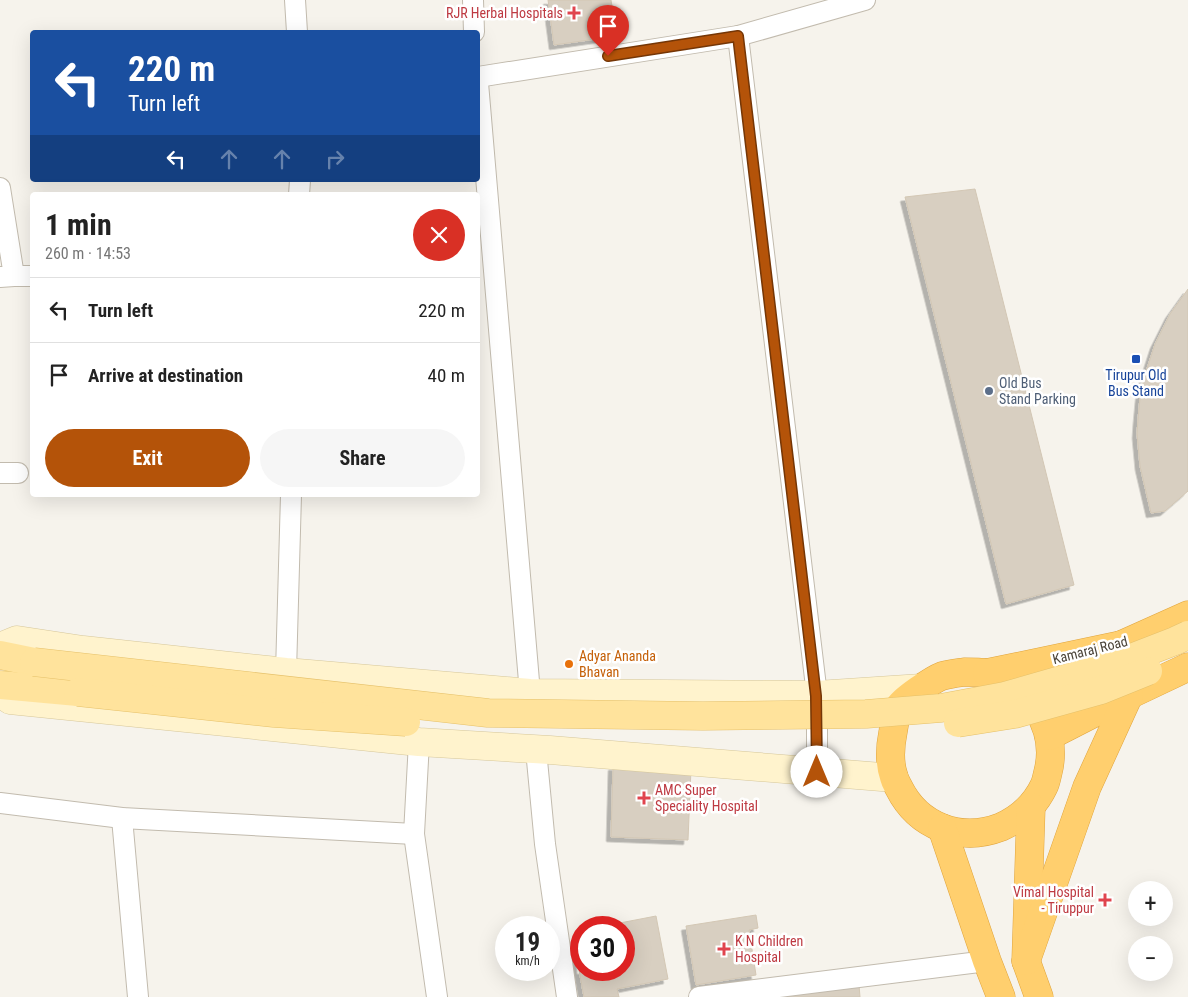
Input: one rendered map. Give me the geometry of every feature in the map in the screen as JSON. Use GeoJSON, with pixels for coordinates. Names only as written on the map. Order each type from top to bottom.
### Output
{"type":"FeatureCollection","features":[{"type":"Feature","properties":{"kind":"highway","name":"Kamaraj Road"},"geometry":{"type":"LineString","coordinates":[[988,673],[1120,645],[1188,615]]}},
{"type":"Feature","properties":{"kind":"highway"},"geometry":{"type":"LineString","coordinates":[[1026,962],[1087,787],[1129,695],[1126,667],[1120,645]]}},
{"type":"Feature","properties":{"kind":"highway"},"geometry":{"type":"LineString","coordinates":[[1049,736],[1188,667]]}},
{"type":"Feature","properties":{"kind":"highway"},"geometry":{"type":"LineString","coordinates":[[964,672],[988,673],[1009,682],[1028,696],[1041,714],[1049,736],[1051,761],[1044,786],[1031,807],[1012,822],[990,831],[965,834],[942,828],[921,817],[904,799],[894,778],[890,752],[894,727],[899,706],[922,688],[942,676],[964,672]]}},
{"type":"Feature","properties":{"kind":"highway"},"geometry":{"type":"LineString","coordinates":[[1031,807],[1026,962],[1039,997]]}},
{"type":"Feature","properties":{"kind":"highway"},"geometry":{"type":"LineString","coordinates":[[942,828],[1001,997]]}},
{"type":"Feature","properties":{"kind":"main road"},"geometry":{"type":"LineString","coordinates":[[0,655],[34,662],[488,713],[703,716],[866,714],[941,708],[1005,696],[1113,665],[1175,642],[1188,635]]}},
{"type":"Feature","properties":{"kind":"main road"},"geometry":{"type":"LineString","coordinates":[[0,685],[274,713],[516,729],[864,734],[944,726],[1016,714],[1101,690],[1188,654]]}},
{"type":"Feature","properties":{"kind":"street"},"geometry":{"type":"LineString","coordinates":[[296,0],[297,30]]}},
{"type":"Feature","properties":{"kind":"street"},"geometry":{"type":"LineString","coordinates":[[473,0],[474,30]]}},
{"type":"Feature","properties":{"kind":"street"},"geometry":{"type":"LineString","coordinates":[[480,77],[738,36],[865,0]]}},
{"type":"Feature","properties":{"kind":"street"},"geometry":{"type":"LineString","coordinates":[[738,36],[816,696],[817,772]]}},
{"type":"Feature","properties":{"kind":"street"},"geometry":{"type":"LineString","coordinates":[[480,129],[486,268],[530,693]]}},
{"type":"Feature","properties":{"kind":"street"},"geometry":{"type":"LineString","coordinates":[[0,188],[15,276]]}},
{"type":"Feature","properties":{"kind":"street"},"geometry":{"type":"LineString","coordinates":[[286,672],[291,497]]}},
{"type":"Feature","properties":{"kind":"street"},"geometry":{"type":"LineString","coordinates":[[0,647],[17,640],[83,650],[286,672],[530,693],[816,696],[922,688]]}},
{"type":"Feature","properties":{"kind":"street"},"geometry":{"type":"LineString","coordinates":[[0,692],[10,700],[419,742],[894,778]]}},
{"type":"Feature","properties":{"kind":"street"},"geometry":{"type":"LineString","coordinates":[[419,742],[414,834],[437,997]]}},
{"type":"Feature","properties":{"kind":"street"},"geometry":{"type":"LineString","coordinates":[[536,750],[545,844],[567,997]]}},
{"type":"Feature","properties":{"kind":"street"},"geometry":{"type":"LineString","coordinates":[[0,803],[122,818],[414,834]]}},
{"type":"Feature","properties":{"kind":"street"},"geometry":{"type":"LineString","coordinates":[[122,818],[138,997]]}},
{"type":"Feature","properties":{"kind":"street"},"geometry":{"type":"LineString","coordinates":[[699,997],[988,961]]}},
{"type":"Feature","properties":{"kind":"building"},"geometry":{"type":"Polygon","coordinates":[[[548,0],[611,0],[617,36],[554,45],[548,0]]]}},
{"type":"Feature","properties":{"kind":"building","name":"Old Bus Stand Parking"},"geometry":{"type":"Polygon","coordinates":[[[975,189],[1074,585],[1006,604],[905,197],[975,189]]]}},
{"type":"Feature","properties":{"kind":"building"},"geometry":{"type":"Polygon","coordinates":[[[1188,289],[1188,491],[1165,511],[1151,513],[1140,466],[1137,434],[1141,387],[1155,344],[1170,314],[1188,289]]]}},
{"type":"Feature","properties":{"kind":"building"},"geometry":{"type":"Polygon","coordinates":[[[613,766],[691,769],[688,840],[611,837],[613,766]]]}},
{"type":"Feature","properties":{"kind":"building"},"geometry":{"type":"Polygon","coordinates":[[[756,915],[758,928],[749,930],[756,975],[696,985],[686,926],[756,915]]]}},
{"type":"Feature","properties":{"kind":"building"},"geometry":{"type":"Polygon","coordinates":[[[656,916],[668,979],[617,989],[619,997],[584,997],[581,981],[635,981],[635,920],[656,916]]]}},
{"type":"Feature","properties":{"kind":"building"},"geometry":{"type":"Polygon","coordinates":[[[859,985],[860,997],[783,997],[783,995],[859,985]]]}},
{"type":"Feature","properties":{"kind":"place","name":"RJR Herbal Hospitals"},"geometry":{"type":"Point","coordinates":[574,13]}},
{"type":"Feature","properties":{"kind":"place","name":"Tirupur Old Bus Stand"},"geometry":{"type":"Point","coordinates":[1136,359]}},
{"type":"Feature","properties":{"kind":"place","name":"Old Bus Stand Parking"},"geometry":{"type":"Point","coordinates":[989,391]}},
{"type":"Feature","properties":{"kind":"place","name":"Adyar Ananda Bhavan"},"geometry":{"type":"Point","coordinates":[569,664]}},
{"type":"Feature","properties":{"kind":"place","name":"AMC Super Speciality Hospital"},"geometry":{"type":"Point","coordinates":[644,798]}},
{"type":"Feature","properties":{"kind":"place","name":"Vimal Hospital - Tiruppur"},"geometry":{"type":"Point","coordinates":[1105,900]}},
{"type":"Feature","properties":{"kind":"place","name":"K N Children Hospital"},"geometry":{"type":"Point","coordinates":[724,949]}},
{"type":"Feature","properties":{"kind":"route"},"geometry":{"type":"LineString","coordinates":[[608,56],[738,36],[816,696],[817,772]]}}]}
